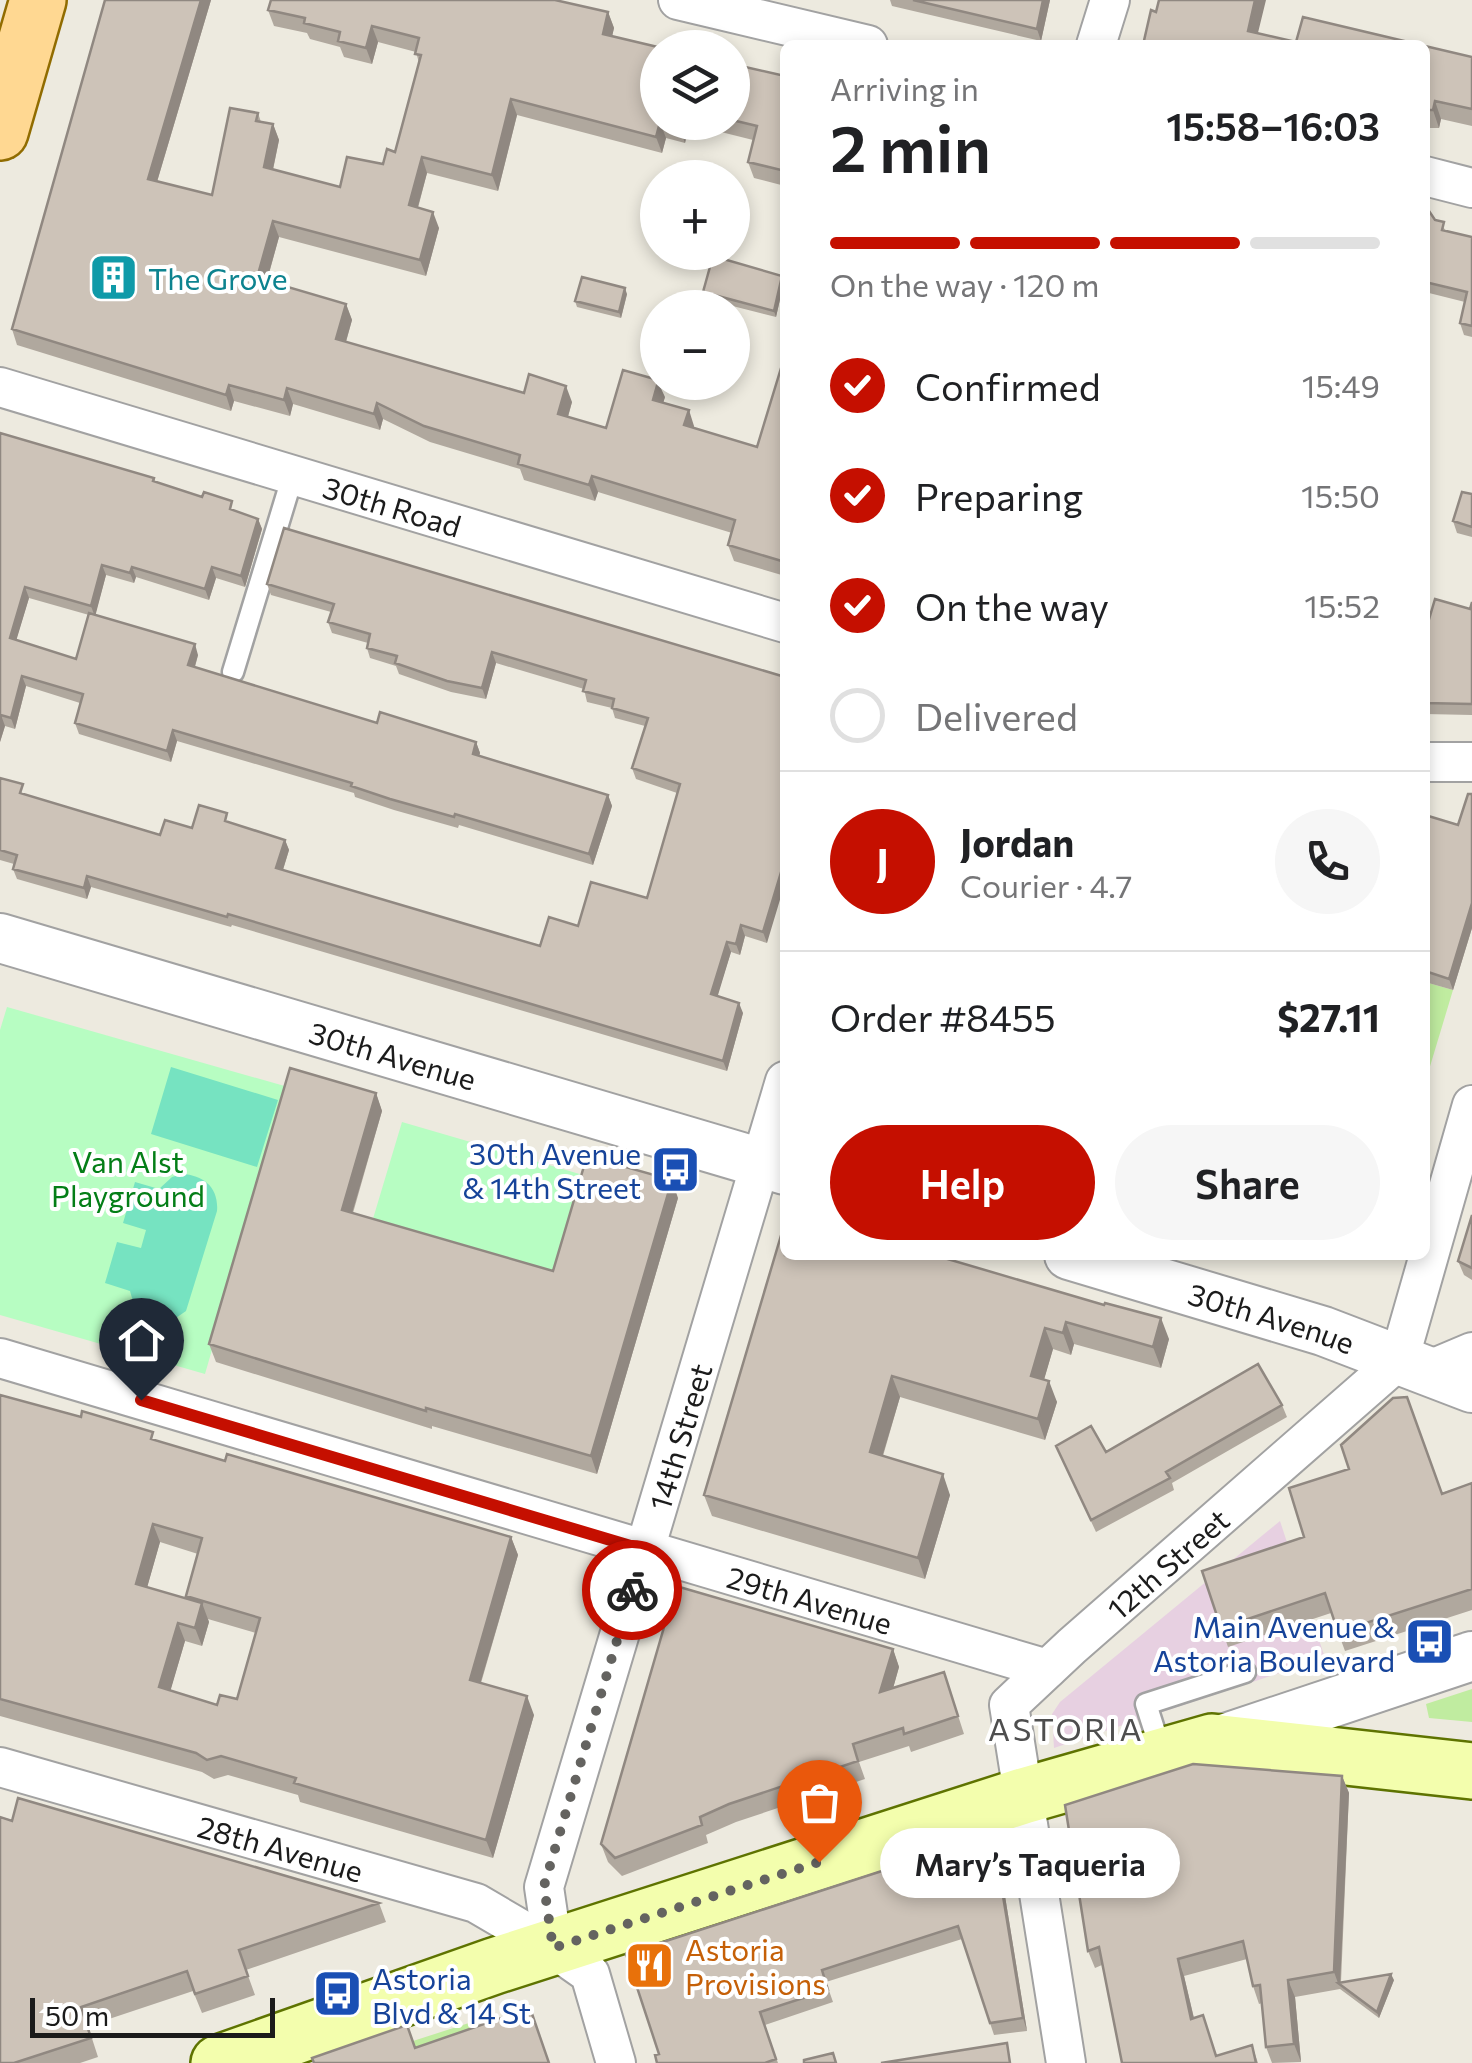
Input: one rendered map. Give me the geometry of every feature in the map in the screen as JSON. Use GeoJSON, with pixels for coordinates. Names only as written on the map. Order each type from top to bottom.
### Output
{"type":"FeatureCollection","features":[{"type":"Feature","properties":{"kind":"main road"},"geometry":{"type":"LineString","coordinates":[[0,132],[38,0]]}},
{"type":"Feature","properties":{"kind":"main road"},"geometry":{"type":"LineString","coordinates":[[219,2063],[553,1948],[1023,1796],[1187,1749],[1372,1760],[1472,1771]]}},
{"type":"Feature","properties":{"kind":"street"},"geometry":{"type":"LineString","coordinates":[[678,0],[847,40]]}},
{"type":"Feature","properties":{"kind":"street"},"geometry":{"type":"LineString","coordinates":[[1098,40],[1110,0]]}},
{"type":"Feature","properties":{"kind":"street"},"geometry":{"type":"LineString","coordinates":[[1430,177],[1472,188]]}},
{"type":"Feature","properties":{"kind":"street","name":"30th Road"},"geometry":{"type":"LineString","coordinates":[[0,387],[780,622]]}},
{"type":"Feature","properties":{"kind":"street"},"geometry":{"type":"LineString","coordinates":[[1430,762],[1472,762]]}},
{"type":"Feature","properties":{"kind":"street","name":"30th Avenue"},"geometry":{"type":"LineString","coordinates":[[0,938],[773,1166]]}},
{"type":"Feature","properties":{"kind":"street"},"geometry":{"type":"LineString","coordinates":[[1472,1105],[1413,1365],[1472,1352]]}},
{"type":"Feature","properties":{"kind":"street","name":"14th Street"},"geometry":{"type":"LineString","coordinates":[[553,1948],[544,1886],[644,1550],[773,1166],[780,1116]]}},
{"type":"Feature","properties":{"kind":"street","name":"30th Avenue"},"geometry":{"type":"LineString","coordinates":[[1085,1260],[1324,1331],[1472,1388]]}},
{"type":"Feature","properties":{"kind":"street","name":"29th Avenue"},"geometry":{"type":"LineString","coordinates":[[0,1358],[1047,1669]]}},
{"type":"Feature","properties":{"kind":"street","name":"12th Street"},"geometry":{"type":"LineString","coordinates":[[1066,2063],[1009,1705],[1047,1669],[1413,1365]]}},
{"type":"Feature","properties":{"kind":"street"},"geometry":{"type":"LineString","coordinates":[[1187,1749],[1472,1656]]}},
{"type":"Feature","properties":{"kind":"street"},"geometry":{"type":"LineString","coordinates":[[1362,1691],[1363,1728],[1372,1760]]}},
{"type":"Feature","properties":{"kind":"street","name":"28th Avenue"},"geometry":{"type":"LineString","coordinates":[[0,1767],[476,1903],[553,1948]]}},
{"type":"Feature","properties":{"kind":"street"},"geometry":{"type":"LineString","coordinates":[[553,1948],[590,1974],[616,2063]]}},
{"type":"Feature","properties":{"kind":"lane"},"geometry":{"type":"LineString","coordinates":[[233,672],[292,475]]}},
{"type":"Feature","properties":{"kind":"lane"},"geometry":{"type":"LineString","coordinates":[[1187,1749],[1146,1704],[1246,1672]]}},
{"type":"Feature","properties":{"kind":"shaded area"},"geometry":{"type":"Polygon","coordinates":[[[1280,1521],[1325,1658],[1054,1748],[1052,1714],[1060,1702],[1280,1521]]]}},
{"type":"Feature","properties":{"kind":"green space"},"geometry":{"type":"Polygon","coordinates":[[[1430,983],[1453,990],[1430,1066],[1430,983]]]}},
{"type":"Feature","properties":{"kind":"green space","name":"Van Alst Playground"},"geometry":{"type":"Polygon","coordinates":[[[7,1007],[288,1087],[205,1374],[0,1315],[0,1030],[7,1007]]]}},
{"type":"Feature","properties":{"kind":"green space"},"geometry":{"type":"Polygon","coordinates":[[[171,1067],[278,1100],[257,1167],[151,1134],[171,1067]]]}},
{"type":"Feature","properties":{"kind":"green space"},"geometry":{"type":"Polygon","coordinates":[[[402,1122],[583,1175],[553,1275],[372,1222],[402,1122]]]}},
{"type":"Feature","properties":{"kind":"green space"},"geometry":{"type":"Polygon","coordinates":[[[182,1174],[197,1177],[213,1189],[217,1211],[186,1311],[170,1322],[150,1323],[136,1312],[130,1291],[105,1283],[117,1242],[141,1248],[146,1230],[123,1223],[135,1182],[159,1189],[182,1174]]]}},
{"type":"Feature","properties":{"kind":"green space"},"geometry":{"type":"Polygon","coordinates":[[[1472,1689],[1472,1722],[1429,1718],[1426,1704],[1472,1689]]]}},
{"type":"Feature","properties":{"kind":"green space"},"geometry":{"type":"Polygon","coordinates":[[[472,2022],[478,2043],[420,2063],[413,2041],[472,2022]]]}},
{"type":"Feature","properties":{"kind":"building"},"geometry":{"type":"Polygon","coordinates":[[[105,0],[201,0],[148,179],[212,195],[230,108],[258,113],[256,121],[273,124],[264,167],[340,187],[347,157],[383,164],[387,149],[395,152],[421,55],[415,54],[419,38],[372,26],[366,48],[338,41],[340,32],[304,23],[305,18],[268,10],[271,0],[555,0],[608,12],[603,34],[640,43],[640,133],[511,99],[492,175],[422,157],[409,205],[433,212],[420,260],[273,221],[257,278],[346,304],[336,339],[524,393],[529,374],[566,386],[558,414],[606,428],[623,370],[640,375],[640,400],[689,410],[684,425],[757,447],[780,371],[780,561],[728,545],[735,520],[592,476],[589,485],[518,464],[520,455],[424,426],[377,403],[374,414],[287,388],[284,400],[229,385],[226,395],[12,329],[105,0]]]}},
{"type":"Feature","properties":{"kind":"building"},"geometry":{"type":"Polygon","coordinates":[[[913,0],[1043,0],[1037,29],[913,0]]]}},
{"type":"Feature","properties":{"kind":"building"},"geometry":{"type":"Polygon","coordinates":[[[1159,0],[1255,0],[1248,31],[1287,40],[1144,40],[1151,10],[1156,12],[1159,0]]]}},
{"type":"Feature","properties":{"kind":"building"},"geometry":{"type":"Polygon","coordinates":[[[1303,17],[1400,40],[1297,40],[1303,17]]]}},
{"type":"Feature","properties":{"kind":"building"},"geometry":{"type":"Polygon","coordinates":[[[1430,47],[1472,57],[1472,109],[1435,101],[1433,110],[1430,47]]]}},
{"type":"Feature","properties":{"kind":"building"},"geometry":{"type":"Polygon","coordinates":[[[750,68],[780,75],[780,170],[748,160],[757,126],[750,124],[750,68]]]}},
{"type":"Feature","properties":{"kind":"building"},"geometry":{"type":"Polygon","coordinates":[[[1430,212],[1435,220],[1444,222],[1442,230],[1472,237],[1472,326],[1460,323],[1467,292],[1430,283],[1430,212]]]}},
{"type":"Feature","properties":{"kind":"building"},"geometry":{"type":"Polygon","coordinates":[[[750,267],[780,275],[774,311],[750,305],[750,290],[704,290],[709,270],[750,270],[750,267]]]}},
{"type":"Feature","properties":{"kind":"building"},"geometry":{"type":"Polygon","coordinates":[[[582,277],[625,288],[619,312],[575,301],[582,277]]]}},
{"type":"Feature","properties":{"kind":"building"},"geometry":{"type":"Polygon","coordinates":[[[0,433],[154,478],[153,481],[202,497],[204,492],[232,501],[230,509],[258,519],[241,576],[212,567],[205,589],[132,567],[130,573],[102,565],[91,606],[25,587],[10,638],[76,659],[89,613],[195,644],[188,665],[377,723],[380,712],[476,742],[473,754],[608,795],[589,854],[390,799],[351,786],[352,783],[173,730],[167,751],[75,723],[83,694],[22,676],[11,718],[1,715],[0,719],[0,433]]]}},
{"type":"Feature","properties":{"kind":"building"},"geometry":{"type":"Polygon","coordinates":[[[1462,492],[1472,494],[1472,527],[1453,521],[1462,492]]]}},
{"type":"Feature","properties":{"kind":"building"},"geometry":{"type":"Polygon","coordinates":[[[284,528],[780,676],[780,876],[763,932],[741,925],[736,944],[727,942],[711,994],[739,1003],[723,1061],[228,914],[227,917],[87,876],[84,888],[13,869],[17,855],[0,850],[0,778],[23,784],[20,793],[160,835],[165,820],[192,828],[199,805],[227,813],[225,821],[285,840],[276,868],[540,946],[549,917],[578,926],[591,882],[647,898],[680,784],[632,768],[648,718],[612,708],[614,699],[583,691],[586,680],[492,652],[482,688],[395,663],[397,656],[367,648],[370,634],[328,622],[334,604],[267,584],[284,528]]]}},
{"type":"Feature","properties":{"kind":"building"},"geometry":{"type":"Polygon","coordinates":[[[1435,599],[1470,609],[1472,602],[1472,704],[1430,703],[1430,616],[1435,599]]]}},
{"type":"Feature","properties":{"kind":"building"},"geometry":{"type":"Polygon","coordinates":[[[1468,794],[1472,794],[1472,903],[1449,979],[1430,973],[1430,817],[1458,825],[1468,794]]]}},
{"type":"Feature","properties":{"kind":"building"},"geometry":{"type":"Polygon","coordinates":[[[290,1068],[376,1093],[342,1210],[553,1271],[587,1156],[672,1180],[591,1456],[426,1411],[209,1344],[290,1068]]]}},
{"type":"Feature","properties":{"kind":"building"},"geometry":{"type":"Polygon","coordinates":[[[1472,1215],[1472,1268],[1458,1261],[1472,1215]]]}},
{"type":"Feature","properties":{"kind":"building"},"geometry":{"type":"Polygon","coordinates":[[[780,1239],[780,1260],[951,1260],[1161,1318],[1153,1347],[1066,1322],[1063,1333],[1045,1328],[1031,1376],[1049,1381],[1038,1419],[892,1376],[870,1452],[943,1474],[918,1558],[704,1495],[780,1239]]]}},
{"type":"Feature","properties":{"kind":"building"},"geometry":{"type":"Polygon","coordinates":[[[1258,1364],[1282,1405],[1166,1472],[1170,1478],[1091,1520],[1056,1446],[1091,1426],[1106,1452],[1258,1364]]]}},
{"type":"Feature","properties":{"kind":"building"},"geometry":{"type":"Polygon","coordinates":[[[0,1395],[81,1417],[82,1411],[153,1432],[151,1439],[225,1461],[227,1454],[511,1537],[470,1680],[527,1696],[486,1840],[294,1783],[296,1778],[221,1756],[207,1760],[196,1753],[0,1699],[0,1395]],[[153,1524],[136,1584],[202,1603],[195,1628],[178,1623],[159,1687],[217,1705],[220,1695],[237,1699],[260,1618],[186,1596],[202,1538],[153,1524]]]}},
{"type":"Feature","properties":{"kind":"building"},"geometry":{"type":"Polygon","coordinates":[[[1407,1397],[1442,1494],[1472,1483],[1472,1589],[1338,1632],[1325,1593],[1221,1628],[1202,1571],[1304,1537],[1289,1488],[1349,1469],[1341,1445],[1393,1398],[1407,1397]]]}},
{"type":"Feature","properties":{"kind":"building"},"geometry":{"type":"Polygon","coordinates":[[[676,1586],[893,1649],[880,1692],[944,1672],[958,1716],[904,1734],[903,1728],[853,1744],[858,1761],[729,1804],[700,1817],[702,1825],[615,1858],[601,1844],[676,1586]]]}},
{"type":"Feature","properties":{"kind":"building"},"geometry":{"type":"Polygon","coordinates":[[[1193,1764],[1342,1776],[1334,1972],[1288,1980],[1294,2044],[1266,2047],[1260,1985],[1253,1986],[1243,1941],[1178,1959],[1191,2019],[1203,2015],[1216,2056],[1252,2045],[1256,2063],[1122,2063],[1099,1947],[1088,1951],[1065,1805],[1193,1764]]]}},
{"type":"Feature","properties":{"kind":"building"},"geometry":{"type":"Polygon","coordinates":[[[18,1798],[379,1903],[239,1950],[248,1976],[195,1994],[187,1971],[81,2007],[91,2038],[14,2063],[0,2063],[0,1817],[12,1821],[18,1798]]]}},
{"type":"Feature","properties":{"kind":"building"},"geometry":{"type":"Polygon","coordinates":[[[993,1835],[1023,2018],[990,2023],[958,1926],[822,1970],[828,1990],[760,2012],[776,2059],[765,2063],[657,2063],[655,2055],[659,2054],[626,1954],[993,1835]]]}},
{"type":"Feature","properties":{"kind":"building"},"geometry":{"type":"Polygon","coordinates":[[[1391,1974],[1377,2012],[1338,1983],[1391,1974]]]}},
{"type":"Feature","properties":{"kind":"building"},"geometry":{"type":"Polygon","coordinates":[[[530,2008],[549,2063],[314,2063],[312,2058],[407,2025],[415,2048],[530,2008]]]}},
{"type":"Feature","properties":{"kind":"building"},"geometry":{"type":"Polygon","coordinates":[[[1007,2043],[1010,2063],[881,2063],[1007,2043]]]}},
{"type":"Feature","properties":{"kind":"building"},"geometry":{"type":"Polygon","coordinates":[[[833,2053],[836,2063],[804,2063],[804,2060],[833,2053]]]}},
{"type":"Feature","properties":{"kind":"way so far"},"geometry":{"type":"LineString","coordinates":[[632,1590],[544,1886],[553,1948],[819,1862]]}},
{"type":"Feature","properties":{"kind":"place","name":"The Grove"},"geometry":{"type":"Point","coordinates":[113,277]}},
{"type":"Feature","properties":{"kind":"place","name":"30th Avenue & 14th Street"},"geometry":{"type":"Point","coordinates":[676,1169]}},
{"type":"Feature","properties":{"kind":"place","name":"Main Avenue & Astoria Boulevard"},"geometry":{"type":"Point","coordinates":[1430,1642]}},
{"type":"Feature","properties":{"kind":"place","name":"Mary’s Taqueria"},"geometry":{"type":"Point","coordinates":[819,1862]}},
{"type":"Feature","properties":{"kind":"place","name":"Astoria Provisions"},"geometry":{"type":"Point","coordinates":[650,1965]}},
{"type":"Feature","properties":{"kind":"place","name":"Astoria Blvd & 14 St"},"geometry":{"type":"Point","coordinates":[337,1994]}},
{"type":"Feature","properties":{"kind":"district","name":"ASTORIA"},"geometry":{"type":"Point","coordinates":[1066,1728]}},
{"type":"Feature","properties":{"kind":"route"},"geometry":{"type":"LineString","coordinates":[[141,1400],[644,1550],[632,1590]]}}]}
